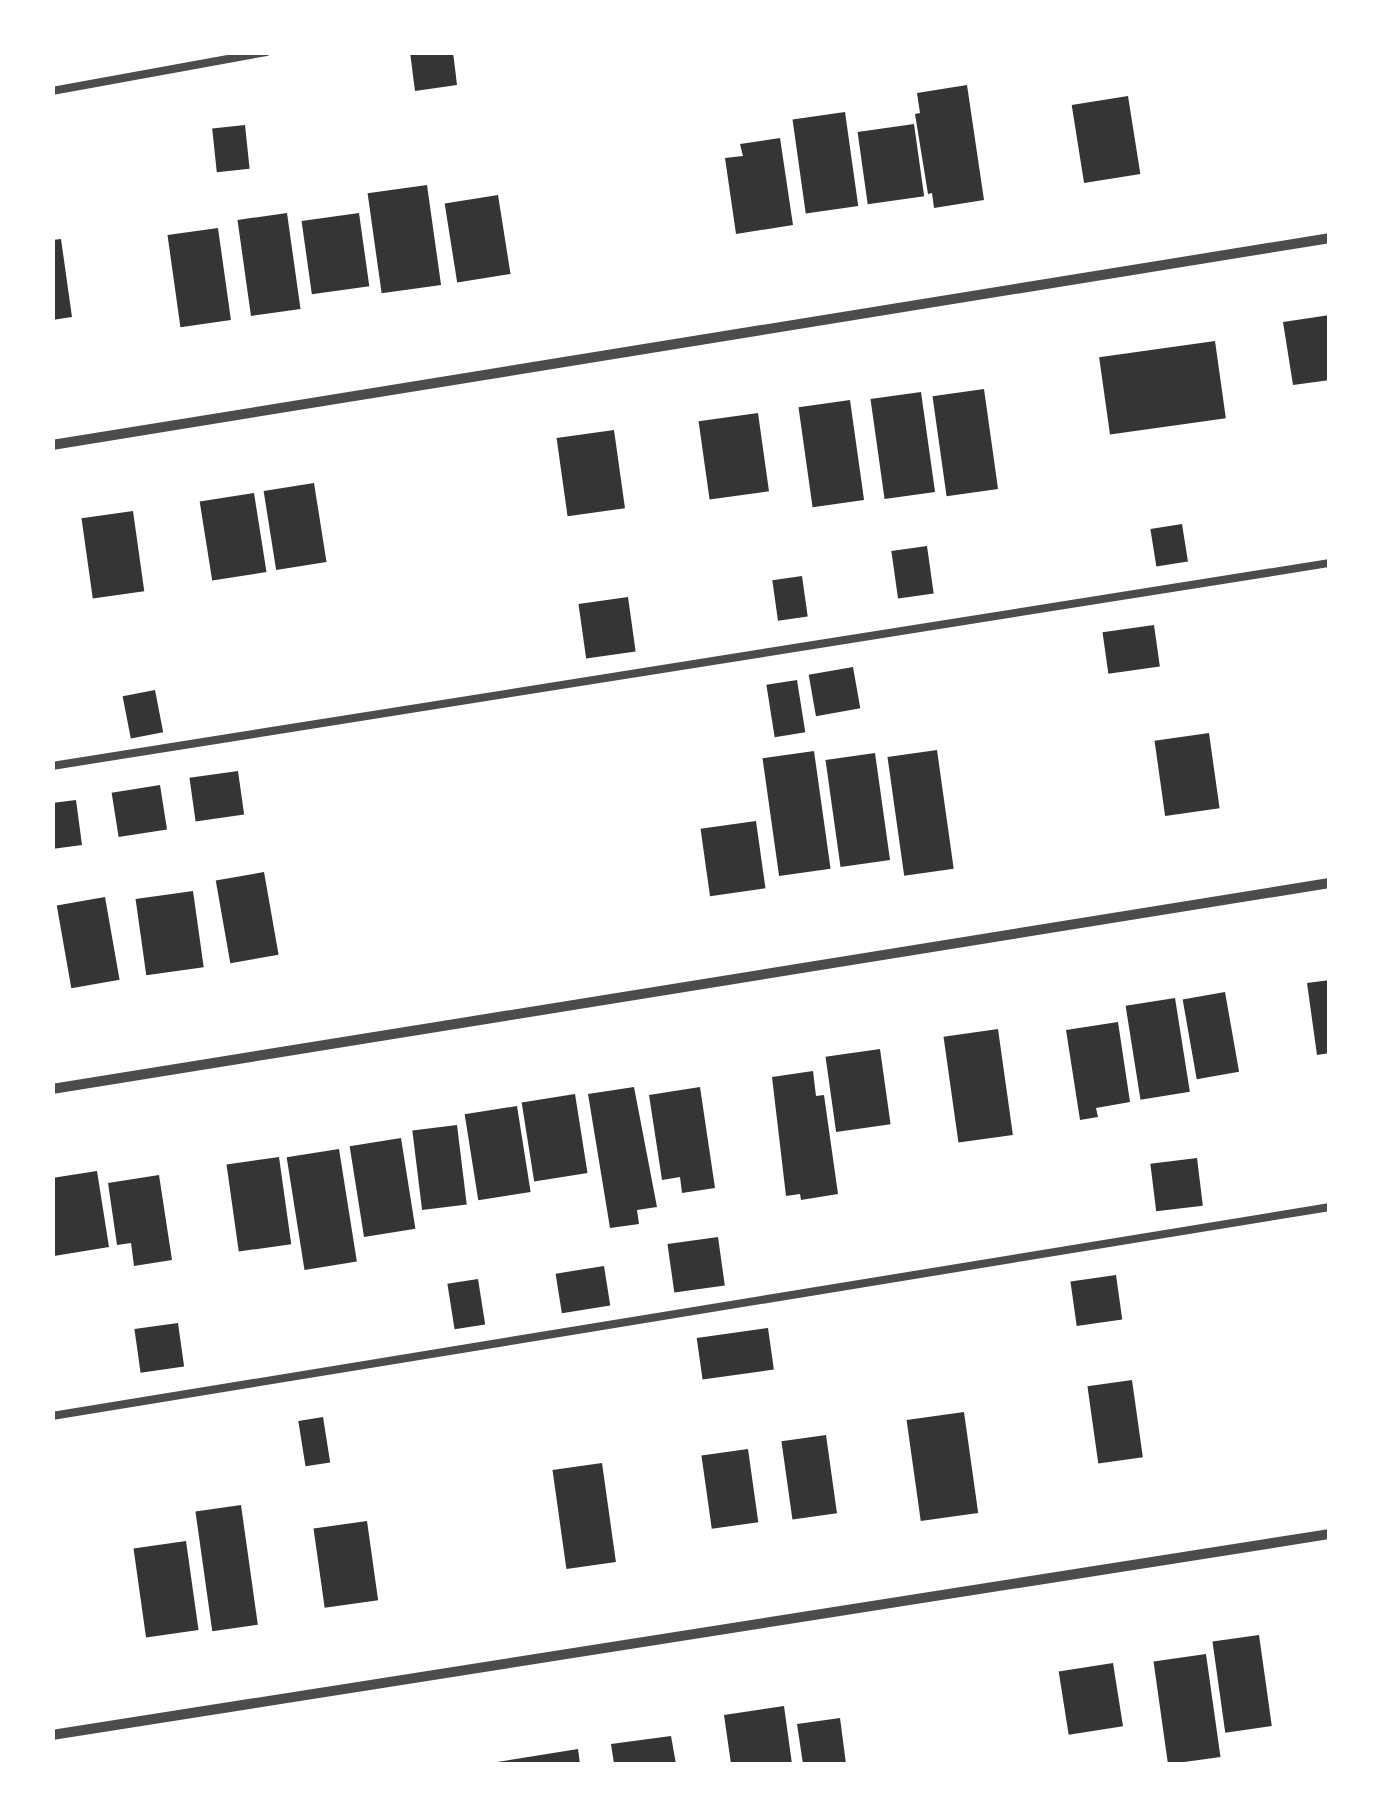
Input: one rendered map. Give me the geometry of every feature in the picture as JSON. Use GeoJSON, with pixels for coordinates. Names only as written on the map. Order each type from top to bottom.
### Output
{"type":"FeatureCollection","features":[{"type":"Feature","properties":{"kind":"street"},"geometry":{"type":"LineString","coordinates":[[52,445],[1330,238]]}},
{"type":"Feature","properties":{"kind":"street"},"geometry":{"type":"LineString","coordinates":[[52,1089],[1330,883]]}},
{"type":"Feature","properties":{"kind":"street"},"geometry":{"type":"LineString","coordinates":[[52,1735],[1330,1534]]}},
{"type":"Feature","properties":{"kind":"lane"},"geometry":{"type":"LineString","coordinates":[[52,91],[266,52]]}},
{"type":"Feature","properties":{"kind":"lane"},"geometry":{"type":"LineString","coordinates":[[52,766],[1330,563]]}},
{"type":"Feature","properties":{"kind":"lane"},"geometry":{"type":"LineString","coordinates":[[52,1416],[1330,1207]]}},
{"type":"Feature","properties":{"kind":"building"},"geometry":{"type":"Polygon","coordinates":[[[410,52],[453,52],[457,85],[415,91],[410,52]]]}},
{"type":"Feature","properties":{"kind":"building"},"geometry":{"type":"Polygon","coordinates":[[[967,85],[984,200],[934,208],[932,193],[928,194],[915,114],[920,113],[917,93],[967,85]]]}},
{"type":"Feature","properties":{"kind":"building"},"geometry":{"type":"Polygon","coordinates":[[[1128,96],[1140,174],[1084,183],[1072,105],[1128,96]]]}},
{"type":"Feature","properties":{"kind":"building"},"geometry":{"type":"Polygon","coordinates":[[[845,112],[858,206],[806,213],[793,119],[845,112]]]}},
{"type":"Feature","properties":{"kind":"building"},"geometry":{"type":"Polygon","coordinates":[[[914,124],[924,196],[868,204],[858,132],[914,124]]]}},
{"type":"Feature","properties":{"kind":"building"},"geometry":{"type":"Polygon","coordinates":[[[245,125],[250,169],[217,172],[212,128],[245,125]]]}},
{"type":"Feature","properties":{"kind":"building"},"geometry":{"type":"Polygon","coordinates":[[[780,138],[793,225],[736,234],[725,158],[743,156],[740,144],[780,138]]]}},
{"type":"Feature","properties":{"kind":"building"},"geometry":{"type":"Polygon","coordinates":[[[427,185],[441,285],[382,293],[368,193],[427,185]]]}},
{"type":"Feature","properties":{"kind":"building"},"geometry":{"type":"Polygon","coordinates":[[[498,195],[511,274],[457,282],[445,203],[498,195]]]}},
{"type":"Feature","properties":{"kind":"building"},"geometry":{"type":"Polygon","coordinates":[[[287,213],[300,309],[251,316],[237,220],[287,213]]]}},
{"type":"Feature","properties":{"kind":"building"},"geometry":{"type":"Polygon","coordinates":[[[359,213],[369,286],[312,294],[302,221],[359,213]]]}},
{"type":"Feature","properties":{"kind":"building"},"geometry":{"type":"Polygon","coordinates":[[[218,228],[231,320],[180,327],[167,235],[218,228]]]}},
{"type":"Feature","properties":{"kind":"building"},"geometry":{"type":"Polygon","coordinates":[[[61,239],[72,317],[52,320],[52,240],[61,239]]]}},
{"type":"Feature","properties":{"kind":"building"},"geometry":{"type":"Polygon","coordinates":[[[1330,315],[1330,380],[1293,385],[1283,322],[1330,315]]]}},
{"type":"Feature","properties":{"kind":"building"},"geometry":{"type":"Polygon","coordinates":[[[1215,341],[1226,418],[1110,435],[1099,357],[1215,341]]]}},
{"type":"Feature","properties":{"kind":"building"},"geometry":{"type":"Polygon","coordinates":[[[984,389],[998,489],[947,496],[933,396],[984,389]]]}},
{"type":"Feature","properties":{"kind":"building"},"geometry":{"type":"Polygon","coordinates":[[[921,392],[935,492],[885,499],[870,399],[921,392]]]}},
{"type":"Feature","properties":{"kind":"building"},"geometry":{"type":"Polygon","coordinates":[[[850,400],[864,500],[813,507],[799,407],[850,400]]]}},
{"type":"Feature","properties":{"kind":"building"},"geometry":{"type":"Polygon","coordinates":[[[758,413],[769,491],[710,500],[699,421],[758,413]]]}},
{"type":"Feature","properties":{"kind":"building"},"geometry":{"type":"Polygon","coordinates":[[[614,430],[625,508],[568,516],[557,438],[614,430]]]}},
{"type":"Feature","properties":{"kind":"building"},"geometry":{"type":"Polygon","coordinates":[[[314,483],[327,562],[276,570],[264,491],[314,483]]]}},
{"type":"Feature","properties":{"kind":"building"},"geometry":{"type":"Polygon","coordinates":[[[254,493],[267,572],[212,581],[200,502],[254,493]]]}},
{"type":"Feature","properties":{"kind":"building"},"geometry":{"type":"Polygon","coordinates":[[[133,511],[144,591],[93,598],[82,518],[133,511]]]}},
{"type":"Feature","properties":{"kind":"building"},"geometry":{"type":"Polygon","coordinates":[[[1182,524],[1188,562],[1156,567],[1150,529],[1182,524]]]}},
{"type":"Feature","properties":{"kind":"building"},"geometry":{"type":"Polygon","coordinates":[[[927,546],[934,594],[898,599],[891,551],[927,546]]]}},
{"type":"Feature","properties":{"kind":"building"},"geometry":{"type":"Polygon","coordinates":[[[802,576],[808,617],[778,621],[772,580],[802,576]]]}},
{"type":"Feature","properties":{"kind":"building"},"geometry":{"type":"Polygon","coordinates":[[[628,597],[636,651],[586,658],[578,604],[628,597]]]}},
{"type":"Feature","properties":{"kind":"building"},"geometry":{"type":"Polygon","coordinates":[[[1154,625],[1160,667],[1108,674],[1103,632],[1154,625]]]}},
{"type":"Feature","properties":{"kind":"building"},"geometry":{"type":"Polygon","coordinates":[[[853,667],[860,708],[816,716],[809,675],[853,667]]]}},
{"type":"Feature","properties":{"kind":"building"},"geometry":{"type":"Polygon","coordinates":[[[797,680],[805,732],[775,737],[766,685],[797,680]]]}},
{"type":"Feature","properties":{"kind":"building"},"geometry":{"type":"Polygon","coordinates":[[[155,690],[163,732],[131,739],[123,696],[155,690]]]}},
{"type":"Feature","properties":{"kind":"building"},"geometry":{"type":"Polygon","coordinates":[[[1209,733],[1220,808],[1165,816],[1155,741],[1209,733]]]}},
{"type":"Feature","properties":{"kind":"building"},"geometry":{"type":"Polygon","coordinates":[[[937,750],[954,869],[904,876],[887,757],[937,750]]]}},
{"type":"Feature","properties":{"kind":"building"},"geometry":{"type":"Polygon","coordinates":[[[814,751],[831,869],[779,876],[763,758],[814,751]]]}},
{"type":"Feature","properties":{"kind":"building"},"geometry":{"type":"Polygon","coordinates":[[[875,753],[890,860],[841,867],[825,760],[875,753]]]}},
{"type":"Feature","properties":{"kind":"building"},"geometry":{"type":"Polygon","coordinates":[[[238,771],[244,815],[196,821],[189,778],[238,771]]]}},
{"type":"Feature","properties":{"kind":"building"},"geometry":{"type":"Polygon","coordinates":[[[160,785],[167,829],[119,837],[112,793],[160,785]]]}},
{"type":"Feature","properties":{"kind":"building"},"geometry":{"type":"Polygon","coordinates":[[[76,800],[82,845],[52,849],[52,803],[76,800]]]}},
{"type":"Feature","properties":{"kind":"building"},"geometry":{"type":"Polygon","coordinates":[[[756,821],[765,888],[710,896],[701,829],[756,821]]]}},
{"type":"Feature","properties":{"kind":"building"},"geometry":{"type":"Polygon","coordinates":[[[264,872],[279,955],[230,963],[216,881],[264,872]]]}},
{"type":"Feature","properties":{"kind":"building"},"geometry":{"type":"Polygon","coordinates":[[[193,891],[204,967],[146,975],[136,899],[193,891]]]}},
{"type":"Feature","properties":{"kind":"building"},"geometry":{"type":"Polygon","coordinates":[[[105,897],[120,980],[71,988],[57,906],[105,897]]]}},
{"type":"Feature","properties":{"kind":"building"},"geometry":{"type":"Polygon","coordinates":[[[1330,980],[1330,1053],[1317,1055],[1307,983],[1330,980]]]}},
{"type":"Feature","properties":{"kind":"building"},"geometry":{"type":"Polygon","coordinates":[[[1225,992],[1239,1072],[1197,1079],[1183,999],[1225,992]]]}},
{"type":"Feature","properties":{"kind":"building"},"geometry":{"type":"Polygon","coordinates":[[[1175,998],[1190,1092],[1140,1100],[1126,1006],[1175,998]]]}},
{"type":"Feature","properties":{"kind":"building"},"geometry":{"type":"Polygon","coordinates":[[[1118,1022],[1130,1102],[1096,1108],[1098,1117],[1080,1120],[1066,1030],[1118,1022]]]}},
{"type":"Feature","properties":{"kind":"building"},"geometry":{"type":"Polygon","coordinates":[[[998,1029],[1013,1135],[958,1143],[944,1037],[998,1029]]]}},
{"type":"Feature","properties":{"kind":"building"},"geometry":{"type":"Polygon","coordinates":[[[880,1049],[891,1124],[836,1132],[826,1057],[880,1049]]]}},
{"type":"Feature","properties":{"kind":"building"},"geometry":{"type":"Polygon","coordinates":[[[813,1071],[816,1096],[824,1095],[838,1194],[801,1200],[800,1194],[786,1196],[772,1077],[813,1071]]]}},
{"type":"Feature","properties":{"kind":"building"},"geometry":{"type":"Polygon","coordinates":[[[634,1087],[657,1207],[637,1210],[639,1224],[610,1228],[588,1094],[634,1087]]]}},
{"type":"Feature","properties":{"kind":"building"},"geometry":{"type":"Polygon","coordinates":[[[700,1087],[715,1188],[682,1193],[680,1177],[662,1180],[649,1095],[700,1087]]]}},
{"type":"Feature","properties":{"kind":"building"},"geometry":{"type":"Polygon","coordinates":[[[575,1094],[588,1173],[534,1181],[522,1102],[575,1094]]]}},
{"type":"Feature","properties":{"kind":"building"},"geometry":{"type":"Polygon","coordinates":[[[517,1106],[531,1192],[478,1200],[465,1114],[517,1106]]]}},
{"type":"Feature","properties":{"kind":"building"},"geometry":{"type":"Polygon","coordinates":[[[457,1125],[467,1204],[422,1210],[412,1130],[457,1125]]]}},
{"type":"Feature","properties":{"kind":"building"},"geometry":{"type":"Polygon","coordinates":[[[401,1138],[415,1229],[364,1237],[350,1146],[401,1138]]]}},
{"type":"Feature","properties":{"kind":"building"},"geometry":{"type":"Polygon","coordinates":[[[339,1149],[357,1262],[304,1270],[287,1157],[339,1149]]]}},
{"type":"Feature","properties":{"kind":"building"},"geometry":{"type":"Polygon","coordinates":[[[279,1157],[291,1244],[239,1252],[227,1164],[279,1157]]]}},
{"type":"Feature","properties":{"kind":"building"},"geometry":{"type":"Polygon","coordinates":[[[1197,1158],[1203,1206],[1156,1211],[1150,1164],[1197,1158]]]}},
{"type":"Feature","properties":{"kind":"building"},"geometry":{"type":"Polygon","coordinates":[[[97,1171],[109,1247],[54,1256],[52,1178],[97,1171]]]}},
{"type":"Feature","properties":{"kind":"building"},"geometry":{"type":"Polygon","coordinates":[[[159,1175],[172,1260],[134,1266],[131,1243],[117,1245],[108,1183],[159,1175]]]}},
{"type":"Feature","properties":{"kind":"building"},"geometry":{"type":"Polygon","coordinates":[[[718,1237],[725,1286],[674,1293],[667,1244],[718,1237]]]}},
{"type":"Feature","properties":{"kind":"building"},"geometry":{"type":"Polygon","coordinates":[[[604,1266],[610,1306],[562,1313],[556,1274],[604,1266]]]}},
{"type":"Feature","properties":{"kind":"building"},"geometry":{"type":"Polygon","coordinates":[[[1116,1275],[1122,1320],[1077,1326],[1070,1281],[1116,1275]]]}},
{"type":"Feature","properties":{"kind":"building"},"geometry":{"type":"Polygon","coordinates":[[[478,1279],[485,1324],[455,1329],[447,1284],[478,1279]]]}},
{"type":"Feature","properties":{"kind":"building"},"geometry":{"type":"Polygon","coordinates":[[[178,1323],[184,1367],[141,1373],[134,1329],[178,1323]]]}},
{"type":"Feature","properties":{"kind":"building"},"geometry":{"type":"Polygon","coordinates":[[[768,1328],[774,1370],[703,1380],[697,1338],[768,1328]]]}},
{"type":"Feature","properties":{"kind":"building"},"geometry":{"type":"Polygon","coordinates":[[[1132,1380],[1143,1457],[1098,1464],[1087,1386],[1132,1380]]]}},
{"type":"Feature","properties":{"kind":"building"},"geometry":{"type":"Polygon","coordinates":[[[964,1412],[978,1513],[921,1521],[907,1420],[964,1412]]]}},
{"type":"Feature","properties":{"kind":"building"},"geometry":{"type":"Polygon","coordinates":[[[323,1417],[330,1462],[306,1466],[298,1421],[323,1417]]]}},
{"type":"Feature","properties":{"kind":"building"},"geometry":{"type":"Polygon","coordinates":[[[826,1435],[837,1513],[792,1519],[781,1441],[826,1435]]]}},
{"type":"Feature","properties":{"kind":"building"},"geometry":{"type":"Polygon","coordinates":[[[748,1449],[758,1522],[712,1529],[701,1456],[748,1449]]]}},
{"type":"Feature","properties":{"kind":"building"},"geometry":{"type":"Polygon","coordinates":[[[602,1463],[616,1562],[566,1569],[552,1470],[602,1463]]]}},
{"type":"Feature","properties":{"kind":"building"},"geometry":{"type":"Polygon","coordinates":[[[241,1505],[258,1625],[212,1631],[195,1511],[241,1505]]]}},
{"type":"Feature","properties":{"kind":"building"},"geometry":{"type":"Polygon","coordinates":[[[367,1521],[378,1600],[325,1608],[314,1529],[367,1521]]]}},
{"type":"Feature","properties":{"kind":"building"},"geometry":{"type":"Polygon","coordinates":[[[186,1541],[199,1630],[146,1638],[134,1548],[186,1541]]]}},
{"type":"Feature","properties":{"kind":"building"},"geometry":{"type":"Polygon","coordinates":[[[1259,1635],[1272,1726],[1225,1733],[1212,1642],[1259,1635]]]}},
{"type":"Feature","properties":{"kind":"building"},"geometry":{"type":"Polygon","coordinates":[[[1206,1654],[1220,1757],[1168,1764],[1154,1661],[1206,1654]]]}},
{"type":"Feature","properties":{"kind":"building"},"geometry":{"type":"Polygon","coordinates":[[[1113,1663],[1123,1726],[1069,1735],[1059,1672],[1113,1663]]]}},
{"type":"Feature","properties":{"kind":"building"},"geometry":{"type":"Polygon","coordinates":[[[784,1706],[792,1764],[731,1764],[724,1715],[784,1706]]]}},
{"type":"Feature","properties":{"kind":"building"},"geometry":{"type":"Polygon","coordinates":[[[840,1718],[846,1764],[803,1764],[797,1724],[840,1718]]]}},
{"type":"Feature","properties":{"kind":"building"},"geometry":{"type":"Polygon","coordinates":[[[671,1736],[676,1764],[614,1764],[611,1744],[671,1736]]]}},
{"type":"Feature","properties":{"kind":"building"},"geometry":{"type":"Polygon","coordinates":[[[578,1749],[580,1764],[497,1764],[497,1762],[578,1749]]]}}]}
